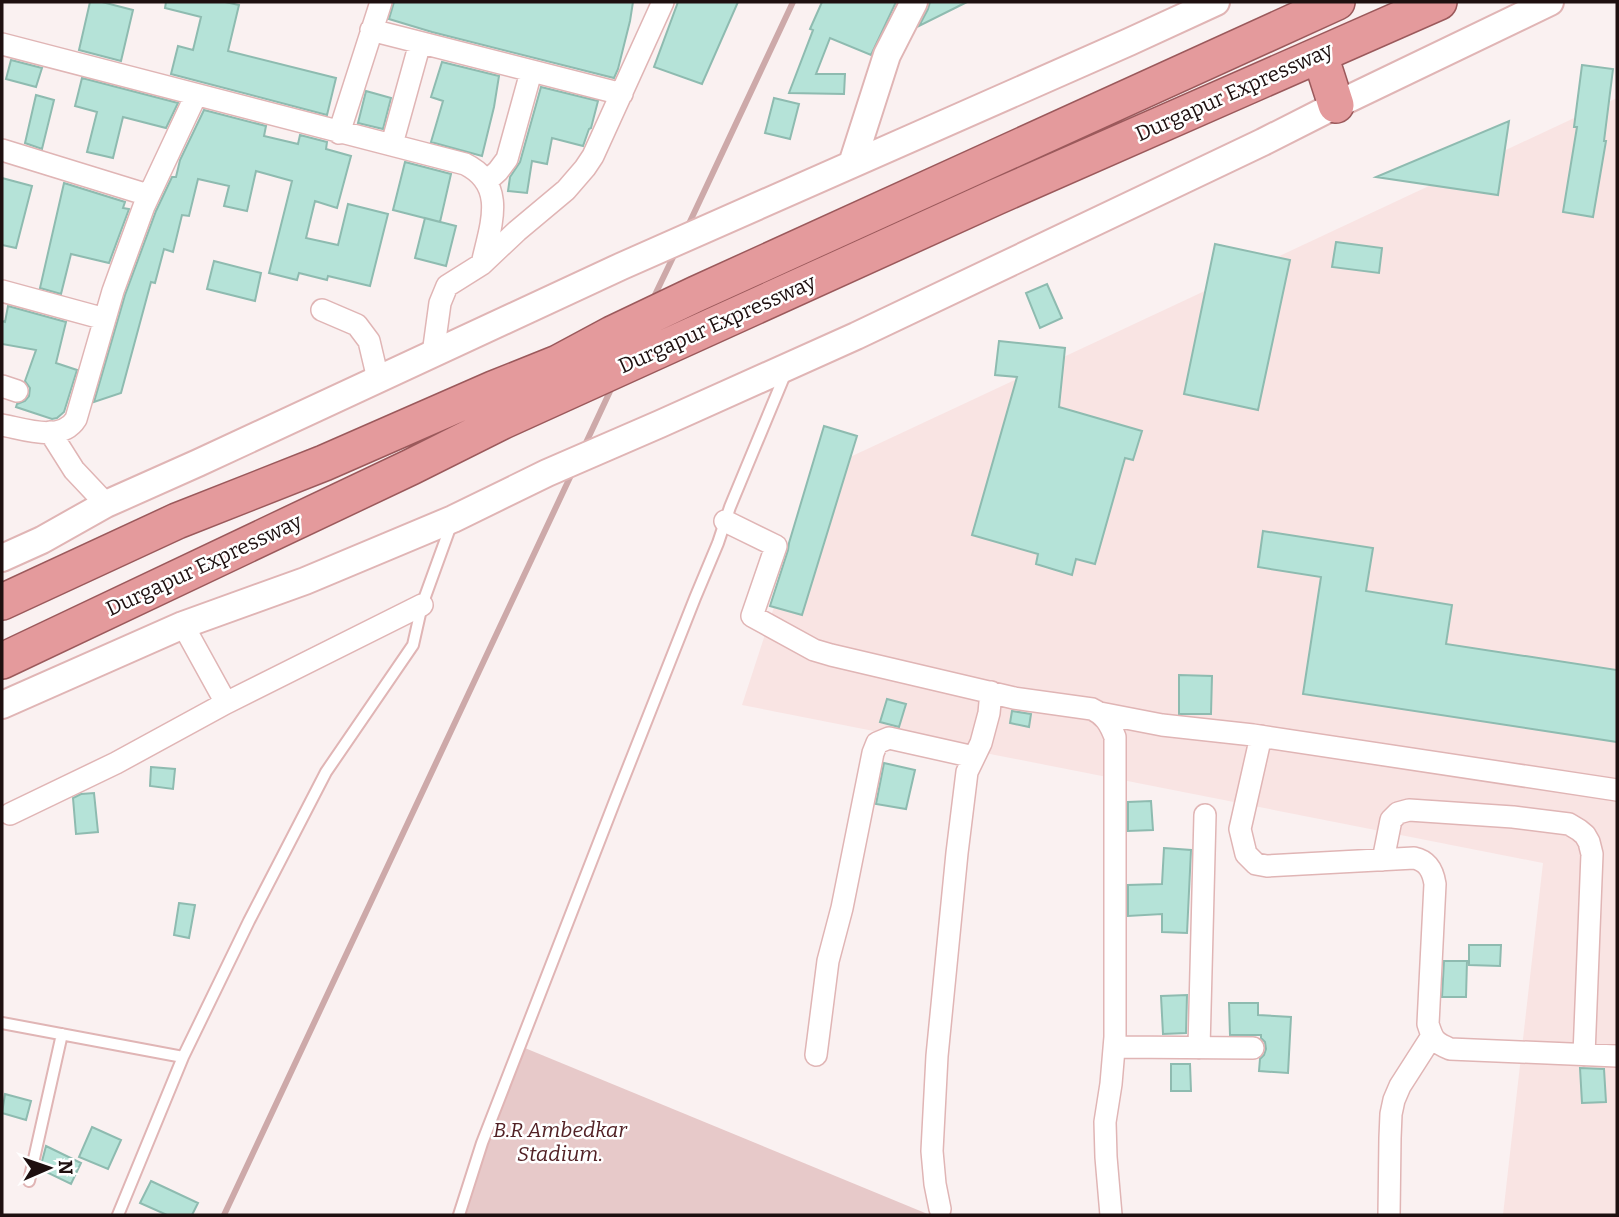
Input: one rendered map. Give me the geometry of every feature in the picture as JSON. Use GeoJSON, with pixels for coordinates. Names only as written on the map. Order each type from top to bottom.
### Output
{"type":"FeatureCollection","features":[{"type":"Feature","properties":{"kind":"highway","name":"Durgapur Expressway"},"geometry":{"type":"LineString","coordinates":[[2,661],[503,421],[996,197],[1439,2]]}},
{"type":"Feature","properties":{"kind":"highway","name":"Durgapur Expressway"},"geometry":{"type":"LineString","coordinates":[[2,602],[177,521],[324,463],[558,363],[696,294],[1331,3]]}},
{"type":"Feature","properties":{"kind":"highway"},"geometry":{"type":"LineString","coordinates":[[1320,55],[1336,105]]}},
{"type":"Feature","properties":{"kind":"street"},"geometry":{"type":"LineString","coordinates":[[340,133],[380,2]]}},
{"type":"Feature","properties":{"kind":"street"},"geometry":{"type":"LineString","coordinates":[[433,354],[440,303],[447,286],[482,264],[566,190],[593,156],[663,2]]}},
{"type":"Feature","properties":{"kind":"street"},"geometry":{"type":"LineString","coordinates":[[852,164],[887,55],[914,2]]}},
{"type":"Feature","properties":{"kind":"street"},"geometry":{"type":"LineString","coordinates":[[2,558],[42,540],[106,504],[622,266],[852,164],[1185,9],[1216,2]]}},
{"type":"Feature","properties":{"kind":"street"},"geometry":{"type":"LineString","coordinates":[[2,705],[183,625],[305,581],[453,519],[547,473],[789,366],[1251,148],[1550,2]]}},
{"type":"Feature","properties":{"kind":"street"},"geometry":{"type":"LineString","coordinates":[[372,30],[622,94]]}},
{"type":"Feature","properties":{"kind":"street"},"geometry":{"type":"LineString","coordinates":[[392,144],[420,43]]}},
{"type":"Feature","properties":{"kind":"street"},"geometry":{"type":"LineString","coordinates":[[2,44],[465,164],[478,170],[492,190],[493,204],[482,264]]}},
{"type":"Feature","properties":{"kind":"street"},"geometry":{"type":"LineString","coordinates":[[487,181],[507,159],[531,72]]}},
{"type":"Feature","properties":{"kind":"street"},"geometry":{"type":"LineString","coordinates":[[2,425],[50,432],[66,430],[76,419],[113,291],[148,195],[196,95]]}},
{"type":"Feature","properties":{"kind":"street"},"geometry":{"type":"LineString","coordinates":[[2,150],[148,195]]}},
{"type":"Feature","properties":{"kind":"street"},"geometry":{"type":"LineString","coordinates":[[2,291],[105,319]]}},
{"type":"Feature","properties":{"kind":"street"},"geometry":{"type":"LineString","coordinates":[[323,310],[357,326],[369,341],[378,379]]}},
{"type":"Feature","properties":{"kind":"street"},"geometry":{"type":"LineString","coordinates":[[50,432],[74,470],[106,504]]}},
{"type":"Feature","properties":{"kind":"street"},"geometry":{"type":"LineString","coordinates":[[725,521],[776,546],[752,616],[814,650],[1014,698],[1092,709],[1100,713],[1162,725],[1261,736],[1617,790]]}},
{"type":"Feature","properties":{"kind":"street"},"geometry":{"type":"LineString","coordinates":[[10,814],[422,605]]}},
{"type":"Feature","properties":{"kind":"street"},"geometry":{"type":"LineString","coordinates":[[183,625],[226,703]]}},
{"type":"Feature","properties":{"kind":"street"},"geometry":{"type":"LineString","coordinates":[[940,1209],[932,1152],[937,1056],[963,791],[967,772],[985,729],[991,692]]}},
{"type":"Feature","properties":{"kind":"street"},"geometry":{"type":"LineString","coordinates":[[1100,713],[1110,723],[1115,737],[1115,1047],[1105,1122],[1111,1215]]}},
{"type":"Feature","properties":{"kind":"street"},"geometry":{"type":"LineString","coordinates":[[1261,736],[1240,829],[1246,854],[1256,864],[1267,866],[1414,858],[1421,859],[1433,871],[1435,884],[1428,1024],[1437,1043],[1450,1049],[1617,1056]]}},
{"type":"Feature","properties":{"kind":"street"},"geometry":{"type":"LineString","coordinates":[[816,1055],[828,961],[877,743],[889,738],[974,757]]}},
{"type":"Feature","properties":{"kind":"street"},"geometry":{"type":"LineString","coordinates":[[1383,860],[1391,820],[1398,813],[1409,810],[1513,817],[1569,824],[1579,830],[1589,842],[1592,854],[1584,1055]]}},
{"type":"Feature","properties":{"kind":"street"},"geometry":{"type":"LineString","coordinates":[[1199,1048],[1205,815]]}},
{"type":"Feature","properties":{"kind":"street"},"geometry":{"type":"LineString","coordinates":[[1389,1215],[1391,1114],[1394,1100],[1432,1036]]}},
{"type":"Feature","properties":{"kind":"street"},"geometry":{"type":"LineString","coordinates":[[1115,1047],[1253,1048]]}},
{"type":"Feature","properties":{"kind":"lane"},"geometry":{"type":"LineString","coordinates":[[459,1215],[482,1143],[725,521],[789,366]]}},
{"type":"Feature","properties":{"kind":"lane"},"geometry":{"type":"LineString","coordinates":[[118,1215],[183,1057],[326,772],[413,645],[422,605],[453,519]]}},
{"type":"Feature","properties":{"kind":"lane"},"geometry":{"type":"LineString","coordinates":[[2,1023],[183,1057]]}},
{"type":"Feature","properties":{"kind":"lane"},"geometry":{"type":"LineString","coordinates":[[29,1181],[62,1034]]}},
{"type":"Feature","properties":{"kind":"shaded area"},"geometry":{"type":"Polygon","coordinates":[[[1617,98],[1617,1215],[1503,1215],[1543,863],[742,705],[818,472],[1617,98]]]}},
{"type":"Feature","properties":{"kind":"green space","name":"B.R Ambedkar Stadium."},"geometry":{"type":"Polygon","coordinates":[[[520,1046],[930,1215],[452,1215],[520,1046]]]}},
{"type":"Feature","properties":{"kind":"building"},"geometry":{"type":"Polygon","coordinates":[[[90,2],[102,2],[133,10],[121,61],[79,50],[90,2]]]}},
{"type":"Feature","properties":{"kind":"building"},"geometry":{"type":"Polygon","coordinates":[[[166,2],[225,2],[239,5],[228,51],[336,78],[327,115],[171,74],[178,46],[193,50],[201,17],[165,8],[166,2]]]}},
{"type":"Feature","properties":{"kind":"building"},"geometry":{"type":"Polygon","coordinates":[[[394,2],[633,2],[614,78],[389,19],[394,2]]]}},
{"type":"Feature","properties":{"kind":"building"},"geometry":{"type":"Polygon","coordinates":[[[678,2],[738,2],[702,84],[654,67],[678,2]]]}},
{"type":"Feature","properties":{"kind":"building"},"geometry":{"type":"Polygon","coordinates":[[[822,2],[896,2],[871,55],[830,38],[816,74],[845,74],[844,94],[789,93],[813,30],[810,29],[822,2]]]}},
{"type":"Feature","properties":{"kind":"building"},"geometry":{"type":"Polygon","coordinates":[[[930,2],[967,2],[919,26],[930,2]]]}},
{"type":"Feature","properties":{"kind":"building"},"geometry":{"type":"Polygon","coordinates":[[[11,60],[42,68],[36,87],[6,79],[11,60]]]}},
{"type":"Feature","properties":{"kind":"building"},"geometry":{"type":"Polygon","coordinates":[[[442,62],[499,76],[482,156],[431,142],[443,101],[431,97],[442,62]]]}},
{"type":"Feature","properties":{"kind":"building"},"geometry":{"type":"Polygon","coordinates":[[[1582,65],[1613,69],[1606,141],[1593,217],[1563,212],[1577,127],[1574,127],[1582,65]]]}},
{"type":"Feature","properties":{"kind":"building"},"geometry":{"type":"Polygon","coordinates":[[[82,78],[178,103],[166,128],[123,117],[113,158],[87,152],[97,112],[75,106],[82,78]]]}},
{"type":"Feature","properties":{"kind":"building"},"geometry":{"type":"Polygon","coordinates":[[[541,87],[598,101],[591,128],[583,146],[552,138],[547,164],[532,161],[527,193],[508,191],[510,177],[520,162],[541,87]]]}},
{"type":"Feature","properties":{"kind":"building"},"geometry":{"type":"Polygon","coordinates":[[[366,91],[391,98],[383,129],[358,123],[366,91]]]}},
{"type":"Feature","properties":{"kind":"building"},"geometry":{"type":"Polygon","coordinates":[[[36,95],[54,100],[42,149],[25,143],[36,95]]]}},
{"type":"Feature","properties":{"kind":"building"},"geometry":{"type":"Polygon","coordinates":[[[774,98],[799,104],[790,139],[765,133],[774,98]]]}},
{"type":"Feature","properties":{"kind":"building"},"geometry":{"type":"Polygon","coordinates":[[[204,110],[266,126],[264,136],[298,144],[300,135],[327,142],[326,149],[351,156],[337,208],[315,201],[306,238],[338,245],[348,204],[388,214],[370,286],[328,276],[327,280],[299,273],[297,280],[269,273],[292,181],[256,171],[247,211],[224,206],[229,186],[198,179],[189,216],[182,215],[173,252],[164,249],[155,283],[151,282],[121,393],[94,402],[125,295],[156,211],[172,177],[176,177],[180,160],[204,110]]]}},
{"type":"Feature","properties":{"kind":"building"},"geometry":{"type":"Polygon","coordinates":[[[1509,121],[1498,195],[1376,177],[1509,121]]]}},
{"type":"Feature","properties":{"kind":"building"},"geometry":{"type":"Polygon","coordinates":[[[405,162],[451,174],[440,222],[393,210],[405,162]]]}},
{"type":"Feature","properties":{"kind":"building"},"geometry":{"type":"Polygon","coordinates":[[[2,178],[32,186],[16,248],[2,245],[2,178]]]}},
{"type":"Feature","properties":{"kind":"building"},"geometry":{"type":"Polygon","coordinates":[[[64,183],[125,202],[123,208],[129,209],[109,263],[71,254],[61,294],[40,288],[64,183]]]}},
{"type":"Feature","properties":{"kind":"building"},"geometry":{"type":"Polygon","coordinates":[[[425,218],[456,226],[446,266],[415,258],[425,218]]]}},
{"type":"Feature","properties":{"kind":"building"},"geometry":{"type":"Polygon","coordinates":[[[1336,242],[1382,248],[1379,273],[1332,267],[1336,242]]]}},
{"type":"Feature","properties":{"kind":"building"},"geometry":{"type":"Polygon","coordinates":[[[1215,244],[1290,260],[1258,410],[1184,394],[1215,244]]]}},
{"type":"Feature","properties":{"kind":"building"},"geometry":{"type":"Polygon","coordinates":[[[214,261],[261,273],[255,301],[207,289],[214,261]]]}},
{"type":"Feature","properties":{"kind":"building"},"geometry":{"type":"Polygon","coordinates":[[[1047,284],[1062,318],[1040,328],[1026,293],[1047,284]]]}},
{"type":"Feature","properties":{"kind":"building"},"geometry":{"type":"Polygon","coordinates":[[[8,306],[66,322],[56,363],[77,370],[64,412],[57,418],[52,419],[16,407],[29,396],[30,388],[25,381],[36,350],[2,344],[2,321],[5,322],[8,306]]]}},
{"type":"Feature","properties":{"kind":"building"},"geometry":{"type":"Polygon","coordinates":[[[999,341],[1065,348],[1059,407],[1142,431],[1133,460],[1125,458],[1095,564],[1076,559],[1072,575],[1036,564],[1038,554],[972,535],[1017,377],[995,375],[999,341]]]}},
{"type":"Feature","properties":{"kind":"building"},"geometry":{"type":"Polygon","coordinates":[[[824,426],[857,436],[802,615],[770,606],[824,426]]]}},
{"type":"Feature","properties":{"kind":"building"},"geometry":{"type":"Polygon","coordinates":[[[1263,531],[1373,548],[1366,591],[1452,605],[1446,644],[1617,670],[1617,742],[1303,694],[1321,577],[1258,567],[1263,531]]]}},
{"type":"Feature","properties":{"kind":"building"},"geometry":{"type":"Polygon","coordinates":[[[1179,675],[1212,676],[1211,714],[1179,714],[1179,675]]]}},
{"type":"Feature","properties":{"kind":"building"},"geometry":{"type":"Polygon","coordinates":[[[887,699],[906,704],[899,727],[880,722],[887,699]]]}},
{"type":"Feature","properties":{"kind":"building"},"geometry":{"type":"Polygon","coordinates":[[[1012,711],[1031,714],[1029,727],[1010,723],[1012,711]]]}},
{"type":"Feature","properties":{"kind":"building"},"geometry":{"type":"Polygon","coordinates":[[[884,763],[915,770],[906,809],[876,804],[884,763]]]}},
{"type":"Feature","properties":{"kind":"building"},"geometry":{"type":"Polygon","coordinates":[[[151,767],[175,769],[173,789],[150,786],[151,767]]]}},
{"type":"Feature","properties":{"kind":"building"},"geometry":{"type":"Polygon","coordinates":[[[94,793],[98,832],[76,834],[73,798],[94,793]]]}},
{"type":"Feature","properties":{"kind":"building"},"geometry":{"type":"Polygon","coordinates":[[[1151,801],[1153,830],[1128,831],[1128,802],[1151,801]]]}},
{"type":"Feature","properties":{"kind":"building"},"geometry":{"type":"Polygon","coordinates":[[[1164,848],[1191,850],[1187,933],[1162,932],[1162,914],[1128,916],[1128,885],[1162,884],[1164,848]]]}},
{"type":"Feature","properties":{"kind":"building"},"geometry":{"type":"Polygon","coordinates":[[[179,903],[195,905],[189,938],[174,935],[179,903]]]}},
{"type":"Feature","properties":{"kind":"building"},"geometry":{"type":"Polygon","coordinates":[[[1469,945],[1501,945],[1500,966],[1469,965],[1469,945]]]}},
{"type":"Feature","properties":{"kind":"building"},"geometry":{"type":"Polygon","coordinates":[[[1444,961],[1467,961],[1466,997],[1442,997],[1444,961]]]}},
{"type":"Feature","properties":{"kind":"building"},"geometry":{"type":"Polygon","coordinates":[[[1187,995],[1186,1033],[1163,1034],[1161,996],[1187,995]]]}},
{"type":"Feature","properties":{"kind":"building"},"geometry":{"type":"Polygon","coordinates":[[[1229,1003],[1258,1003],[1258,1015],[1291,1017],[1288,1073],[1259,1071],[1260,1059],[1266,1049],[1265,1042],[1261,1035],[1230,1035],[1229,1003]]]}},
{"type":"Feature","properties":{"kind":"building"},"geometry":{"type":"Polygon","coordinates":[[[1171,1064],[1190,1064],[1191,1091],[1171,1091],[1171,1064]]]}},
{"type":"Feature","properties":{"kind":"building"},"geometry":{"type":"Polygon","coordinates":[[[1580,1068],[1604,1069],[1606,1102],[1582,1103],[1580,1068]]]}},
{"type":"Feature","properties":{"kind":"building"},"geometry":{"type":"Polygon","coordinates":[[[5,1094],[31,1101],[26,1120],[2,1113],[5,1094]]]}},
{"type":"Feature","properties":{"kind":"building"},"geometry":{"type":"Polygon","coordinates":[[[92,1127],[121,1140],[108,1169],[79,1157],[92,1127]]]}},
{"type":"Feature","properties":{"kind":"building"},"geometry":{"type":"Polygon","coordinates":[[[46,1146],[81,1163],[71,1184],[40,1169],[46,1146]]]}},
{"type":"Feature","properties":{"kind":"building"},"geometry":{"type":"Polygon","coordinates":[[[151,1181],[198,1203],[192,1215],[167,1215],[140,1203],[151,1181]]]}},
{"type":"Feature","properties":{"kind":"waterway"},"geometry":{"type":"LineString","coordinates":[[687,228],[793,2]]}},
{"type":"Feature","properties":{"kind":"waterway"},"geometry":{"type":"LineString","coordinates":[[652,301],[676,251]]}},
{"type":"Feature","properties":{"kind":"waterway"},"geometry":{"type":"LineString","coordinates":[[584,447],[612,387]]}},
{"type":"Feature","properties":{"kind":"waterway"},"geometry":{"type":"LineString","coordinates":[[224,1215],[572,473]]}}]}
